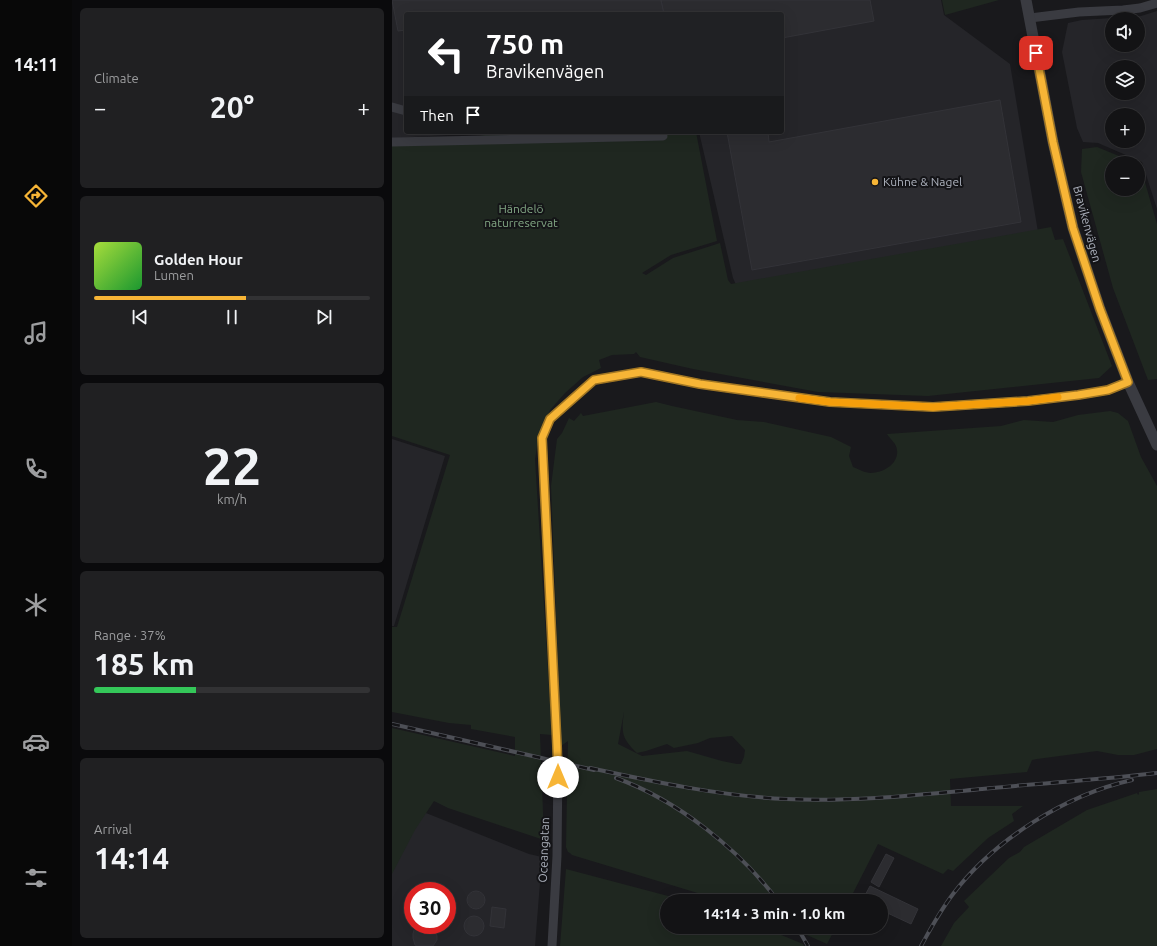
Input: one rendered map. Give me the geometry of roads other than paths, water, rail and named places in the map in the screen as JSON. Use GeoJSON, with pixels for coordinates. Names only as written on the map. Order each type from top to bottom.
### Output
{"type":"FeatureCollection","features":[{"type":"Feature","properties":{"kind":"street","name":"Bravikenvägen"},"geometry":{"type":"LineString","coordinates":[[1026,0],[1053,142],[1073,228],[1100,309],[1128,382],[1157,445]]}},
{"type":"Feature","properties":{"kind":"street"},"geometry":{"type":"LineString","coordinates":[[1030,18],[1079,12],[1124,10],[1140,8],[1157,3]]}},
{"type":"Feature","properties":{"kind":"street"},"geometry":{"type":"LineString","coordinates":[[392,107],[404,110]]}},
{"type":"Feature","properties":{"kind":"street"},"geometry":{"type":"LineString","coordinates":[[392,142],[663,136]]}},
{"type":"Feature","properties":{"kind":"street","name":"Oceangatan"},"geometry":{"type":"LineString","coordinates":[[552,946],[557,856],[558,761],[542,438],[550,419],[594,380],[641,372],[700,384],[830,402],[933,407],[1028,401],[1071,396],[1108,390],[1128,382]]}},
{"type":"Feature","properties":{"kind":"railway"},"geometry":{"type":"LineString","coordinates":[[392,724],[594,770]]}},
{"type":"Feature","properties":{"kind":"railway"},"geometry":{"type":"LineString","coordinates":[[590,768],[712,792],[811,800],[909,796],[1157,773]]}},
{"type":"Feature","properties":{"kind":"railway"},"geometry":{"type":"LineString","coordinates":[[616,778],[639,787],[662,799],[705,828],[745,863],[772,894]]}},
{"type":"Feature","properties":{"kind":"railway"},"geometry":{"type":"LineString","coordinates":[[921,946],[953,894],[970,874],[1010,838],[1057,808],[1107,787],[1132,780]]}},
{"type":"Feature","properties":{"kind":"railway"},"geometry":{"type":"LineString","coordinates":[[801,934],[808,946]]}},
{"type":"Feature","properties":{"kind":"place","name":"Kühne & Nagel"},"geometry":{"type":"Point","coordinates":[875,182]}},
{"type":"Feature","properties":{"kind":"park label","name":"Händelö naturreservat"},"geometry":{"type":"Point","coordinates":[521,216]}}]}
